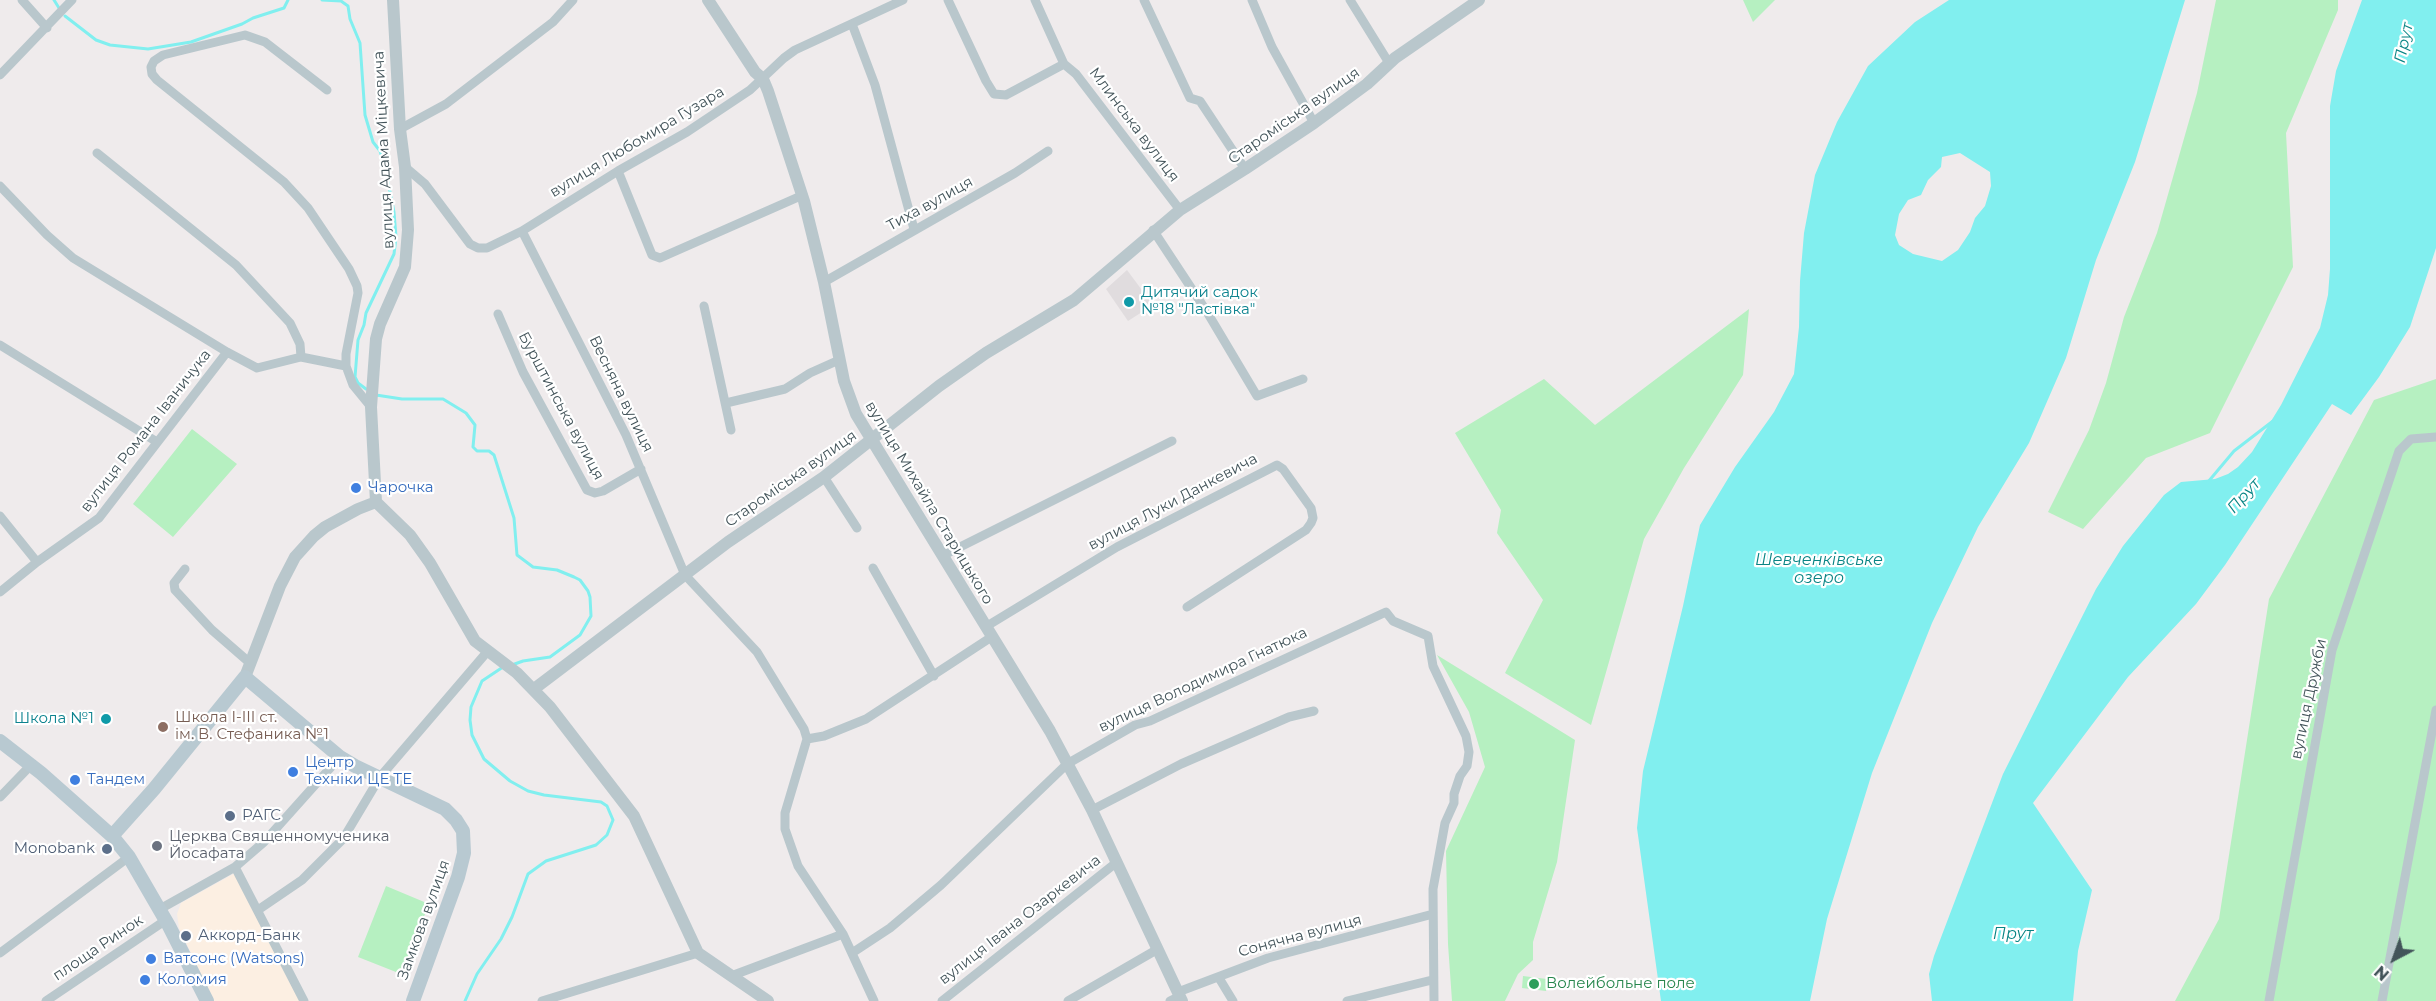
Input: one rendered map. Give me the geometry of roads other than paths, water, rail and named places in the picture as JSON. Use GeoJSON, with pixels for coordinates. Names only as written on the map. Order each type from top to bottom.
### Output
{"type":"FeatureCollection","features":[{"type":"Feature","properties":{"kind":"main road","name":"Замкова вулиця"},"geometry":{"type":"LineString","coordinates":[[245,677],[340,757],[445,809],[463,831],[465,853],[458,877],[413,1001]]}},
{"type":"Feature","properties":{"kind":"main road"},"geometry":{"type":"LineString","coordinates":[[112,836],[154,789],[245,677]]}},
{"type":"Feature","properties":{"kind":"main road"},"geometry":{"type":"LineString","coordinates":[[0,741],[112,836],[129,857],[163,914],[207,1001]]}},
{"type":"Feature","properties":{"kind":"street"},"geometry":{"type":"LineString","coordinates":[[22,0],[47,28]]}},
{"type":"Feature","properties":{"kind":"street"},"geometry":{"type":"LineString","coordinates":[[0,75],[72,0]]}},
{"type":"Feature","properties":{"kind":"street","name":"вулиця Адама Міцкевича"},"geometry":{"type":"LineString","coordinates":[[376,502],[370,407],[377,331],[406,265],[408,219],[400,129],[393,0]]}},
{"type":"Feature","properties":{"kind":"street"},"geometry":{"type":"LineString","coordinates":[[400,129],[446,104],[553,22],[573,0]]}},
{"type":"Feature","properties":{"kind":"street","name":"вулиця Михайла Старицького"},"geometry":{"type":"LineString","coordinates":[[708,0],[763,80],[803,195],[824,282],[839,360],[853,406],[990,631],[1067,764],[1092,810],[1158,949],[1177,998]]}},
{"type":"Feature","properties":{"kind":"street","name":"вулиця Любомира Гузара"},"geometry":{"type":"LineString","coordinates":[[405,167],[425,184],[472,246],[487,248],[522,231],[618,171],[687,132],[763,80],[788,55],[903,0]]}},
{"type":"Feature","properties":{"kind":"street","name":"Млинська вулиця"},"geometry":{"type":"LineString","coordinates":[[1035,0],[1064,64],[1076,74],[1180,210]]}},
{"type":"Feature","properties":{"kind":"street"},"geometry":{"type":"LineString","coordinates":[[1144,0],[1190,98],[1200,101],[1245,169]]}},
{"type":"Feature","properties":{"kind":"street"},"geometry":{"type":"LineString","coordinates":[[1252,0],[1272,47],[1314,123]]}},
{"type":"Feature","properties":{"kind":"street"},"geometry":{"type":"LineString","coordinates":[[1350,0],[1389,63]]}},
{"type":"Feature","properties":{"kind":"street","name":"Староміська вулиця"},"geometry":{"type":"LineString","coordinates":[[534,689],[728,542],[824,477],[939,386],[986,353],[1074,300],[1153,230],[1180,210],[1314,123],[1367,84],[1389,63],[1479,0]]}},
{"type":"Feature","properties":{"kind":"street"},"geometry":{"type":"LineString","coordinates":[[950,1],[989,88],[997,96],[1006,96],[1064,64]]}},
{"type":"Feature","properties":{"kind":"street"},"geometry":{"type":"LineString","coordinates":[[852,24],[875,85],[914,229]]}},
{"type":"Feature","properties":{"kind":"street"},"geometry":{"type":"LineString","coordinates":[[327,90],[264,42],[244,35],[164,56],[154,61],[151,67],[152,74],[157,80],[284,182],[308,208],[349,269],[358,293],[346,354],[346,366],[352,386],[370,407]]}},
{"type":"Feature","properties":{"kind":"street","name":"Тиха вулиця"},"geometry":{"type":"LineString","coordinates":[[824,282],[984,191],[1048,151]]}},
{"type":"Feature","properties":{"kind":"street"},"geometry":{"type":"LineString","coordinates":[[97,153],[244,273],[290,323],[300,344],[301,357]]}},
{"type":"Feature","properties":{"kind":"street"},"geometry":{"type":"LineString","coordinates":[[618,171],[652,255],[660,258],[803,195]]}},
{"type":"Feature","properties":{"kind":"street"},"geometry":{"type":"LineString","coordinates":[[0,186],[47,235],[73,258],[257,368],[301,357],[346,366]]}},
{"type":"Feature","properties":{"kind":"street"},"geometry":{"type":"LineString","coordinates":[[1153,230],[1207,312],[1257,396],[1303,379]]}},
{"type":"Feature","properties":{"kind":"street","name":"Весняна вулиця"},"geometry":{"type":"LineString","coordinates":[[522,231],[626,435],[685,574],[757,652],[799,720],[807,739]]}},
{"type":"Feature","properties":{"kind":"street"},"geometry":{"type":"LineString","coordinates":[[704,306],[731,430]]}},
{"type":"Feature","properties":{"kind":"street","name":"Бурштинська вулиця"},"geometry":{"type":"LineString","coordinates":[[498,314],[523,372],[586,490],[598,493],[641,469]]}},
{"type":"Feature","properties":{"kind":"street"},"geometry":{"type":"LineString","coordinates":[[0,345],[157,442]]}},
{"type":"Feature","properties":{"kind":"street","name":"вулиця Романа Іваничука"},"geometry":{"type":"LineString","coordinates":[[0,592],[37,562],[99,518],[227,352]]}},
{"type":"Feature","properties":{"kind":"street"},"geometry":{"type":"LineString","coordinates":[[726,403],[787,388],[839,360]]}},
{"type":"Feature","properties":{"kind":"street","name":"вулиця Дружби"},"geometry":{"type":"LineString","coordinates":[[2269,1001],[2332,650],[2399,451],[2411,439],[2436,437]]}},
{"type":"Feature","properties":{"kind":"street"},"geometry":{"type":"LineString","coordinates":[[944,555],[1172,441]]}},
{"type":"Feature","properties":{"kind":"street","name":"вулиця Луки Данкевича"},"geometry":{"type":"LineString","coordinates":[[807,739],[824,736],[866,720],[934,676],[990,631],[1117,547],[1276,465],[1283,469],[1311,508],[1313,518],[1311,523],[1306,530],[1187,607]]}},
{"type":"Feature","properties":{"kind":"street"},"geometry":{"type":"LineString","coordinates":[[824,477],[857,528]]}},
{"type":"Feature","properties":{"kind":"street"},"geometry":{"type":"LineString","coordinates":[[245,677],[280,586],[295,556],[325,527],[376,502],[411,535],[475,641],[534,689],[634,816],[698,953],[768,1001]]}},
{"type":"Feature","properties":{"kind":"street"},"geometry":{"type":"LineString","coordinates":[[0,516],[37,562]]}},
{"type":"Feature","properties":{"kind":"street"},"geometry":{"type":"LineString","coordinates":[[873,568],[934,676]]}},
{"type":"Feature","properties":{"kind":"street"},"geometry":{"type":"LineString","coordinates":[[185,569],[174,583],[175,590],[212,630],[250,663]]}},
{"type":"Feature","properties":{"kind":"street","name":"вулиця Володимира Гнатюка"},"geometry":{"type":"LineString","coordinates":[[852,953],[890,928],[941,885],[1067,764],[1135,725],[1150,721],[1386,612],[1393,621],[1428,636],[1433,666],[1466,736],[1469,752],[1467,766],[1460,776],[1454,794],[1454,803],[1445,823],[1433,889],[1433,914]]}},
{"type":"Feature","properties":{"kind":"street"},"geometry":{"type":"LineString","coordinates":[[258,910],[302,880],[343,839],[380,777],[487,652]]}},
{"type":"Feature","properties":{"kind":"street"},"geometry":{"type":"LineString","coordinates":[[2382,1001],[2436,710]]}},
{"type":"Feature","properties":{"kind":"street"},"geometry":{"type":"LineString","coordinates":[[1092,810],[1181,764],[1288,717],[1314,711]]}},
{"type":"Feature","properties":{"kind":"street"},"geometry":{"type":"LineString","coordinates":[[807,739],[785,813],[785,829],[798,866],[843,934],[874,1001]]}},
{"type":"Feature","properties":{"kind":"street","name":"площа Ринок"},"geometry":{"type":"LineString","coordinates":[[46,1001],[163,914],[235,867],[264,842],[340,757]]}},
{"type":"Feature","properties":{"kind":"street"},"geometry":{"type":"LineString","coordinates":[[0,797],[31,765]]}},
{"type":"Feature","properties":{"kind":"street"},"geometry":{"type":"LineString","coordinates":[[0,953],[129,857]]}},
{"type":"Feature","properties":{"kind":"street","name":"вулиця Івана Озаркевича"},"geometry":{"type":"LineString","coordinates":[[942,1001],[1117,862]]}},
{"type":"Feature","properties":{"kind":"street"},"geometry":{"type":"LineString","coordinates":[[235,867],[304,1001]]}},
{"type":"Feature","properties":{"kind":"street"},"geometry":{"type":"LineString","coordinates":[[1433,914],[1434,1001]]}},
{"type":"Feature","properties":{"kind":"street","name":"Сонячна вулиця"},"geometry":{"type":"LineString","coordinates":[[1177,998],[1231,970],[1433,914]]}},
{"type":"Feature","properties":{"kind":"street"},"geometry":{"type":"LineString","coordinates":[[731,976],[843,934]]}},
{"type":"Feature","properties":{"kind":"street"},"geometry":{"type":"LineString","coordinates":[[1068,1001],[1158,949]]}},
{"type":"Feature","properties":{"kind":"street"},"geometry":{"type":"LineString","coordinates":[[542,1001],[698,953]]}},
{"type":"Feature","properties":{"kind":"street"},"geometry":{"type":"LineString","coordinates":[[1219,978],[1233,1001]]}},
{"type":"Feature","properties":{"kind":"street"},"geometry":{"type":"LineString","coordinates":[[1347,1001],[1432,980]]}},
{"type":"Feature","properties":{"kind":"water","name":"Шевченківське озеро"},"geometry":{"type":"Polygon","coordinates":[[[1949,0],[2185,0],[2135,162],[2096,260],[2066,358],[2029,443],[1978,527],[1932,623],[1872,773],[1827,919],[1810,1001],[1661,1001],[1637,828],[1643,771],[1700,525],[1735,467],[1774,412],[1794,374],[1804,233],[1815,175],[1837,122],[1868,66],[1915,22],[1949,0]],[[1960,153],[1942,157],[1941,167],[1928,180],[1921,195],[1908,200],[1899,214],[1895,235],[1899,245],[1913,254],[1942,261],[1958,250],[1970,232],[1975,218],[1985,206],[1991,186],[1990,172],[1960,153]]]}},
{"type":"Feature","properties":{"kind":"water","name":"Прут"},"geometry":{"type":"Polygon","coordinates":[[[2362,0],[2436,0],[2436,248],[2410,327],[2379,377],[2351,415],[2332,404],[2225,565],[2196,604],[2128,677],[2033,803],[2092,890],[2078,951],[2073,1001],[1932,1001],[1929,974],[1934,956],[2003,774],[2096,589],[2123,546],[2164,495],[2181,482],[2215,479],[2228,474],[2252,452],[2281,405],[2320,328],[2328,295],[2330,269],[2330,106],[2336,71],[2362,0]]]}},
{"type":"Feature","properties":{"kind":"waterway"},"geometry":{"type":"LineString","coordinates":[[54,0],[59,8]]}},
{"type":"Feature","properties":{"kind":"waterway"},"geometry":{"type":"LineString","coordinates":[[65,16],[96,40],[110,45],[148,49],[191,42],[284,8],[288,0]]}},
{"type":"Feature","properties":{"kind":"waterway"},"geometry":{"type":"LineString","coordinates":[[322,0],[341,1],[348,6],[350,19],[360,43],[365,115],[373,142],[380,151],[385,167],[394,212],[396,237],[394,254],[366,313],[358,340],[355,377],[358,383],[366,389]]}},
{"type":"Feature","properties":{"kind":"waterway"},"geometry":{"type":"LineString","coordinates":[[376,395],[402,399],[443,399],[466,413],[475,425],[473,447],[477,451],[489,451],[494,455],[514,518],[517,555],[533,567],[557,570],[580,580],[588,591],[591,616],[580,635],[550,657],[512,665]]}},
{"type":"Feature","properties":{"kind":"waterway"},"geometry":{"type":"LineString","coordinates":[[2208,482],[2234,451],[2273,421]]}},
{"type":"Feature","properties":{"kind":"waterway"},"geometry":{"type":"LineString","coordinates":[[465,1001],[477,974],[501,939],[512,917],[528,874],[546,861],[596,845],[607,835],[613,820],[607,806],[601,802],[528,791],[510,781],[484,759],[472,735],[471,707],[482,681],[503,667]]}},
{"type":"Feature","properties":{"kind":"place","name":"Дитячий садок №18 \"Ластівка\""},"geometry":{"type":"Point","coordinates":[1129,302]}},
{"type":"Feature","properties":{"kind":"place","name":"Чарочка"},"geometry":{"type":"Point","coordinates":[356,488]}},
{"type":"Feature","properties":{"kind":"place","name":"Школа №1"},"geometry":{"type":"Point","coordinates":[106,719]}},
{"type":"Feature","properties":{"kind":"place","name":"Школа I-III ст. ім. В. Стефаника №1"},"geometry":{"type":"Point","coordinates":[163,727]}},
{"type":"Feature","properties":{"kind":"place","name":"Центр Техніки ЦЕ ТЕ"},"geometry":{"type":"Point","coordinates":[293,772]}},
{"type":"Feature","properties":{"kind":"place","name":"Тандем"},"geometry":{"type":"Point","coordinates":[75,780]}},
{"type":"Feature","properties":{"kind":"place","name":"РАГС"},"geometry":{"type":"Point","coordinates":[230,816]}},
{"type":"Feature","properties":{"kind":"place","name":"Церква Священномученика Йосафата"},"geometry":{"type":"Point","coordinates":[157,846]}},
{"type":"Feature","properties":{"kind":"place","name":"Monobank"},"geometry":{"type":"Point","coordinates":[107,849]}},
{"type":"Feature","properties":{"kind":"place","name":"Аккорд-Банк"},"geometry":{"type":"Point","coordinates":[186,936]}},
{"type":"Feature","properties":{"kind":"place","name":"Ватсонс (Watsons)"},"geometry":{"type":"Point","coordinates":[151,959]}},
{"type":"Feature","properties":{"kind":"place","name":"Коломия"},"geometry":{"type":"Point","coordinates":[145,980]}},
{"type":"Feature","properties":{"kind":"place","name":"Волейбольне поле"},"geometry":{"type":"Point","coordinates":[1534,984]}}]}
